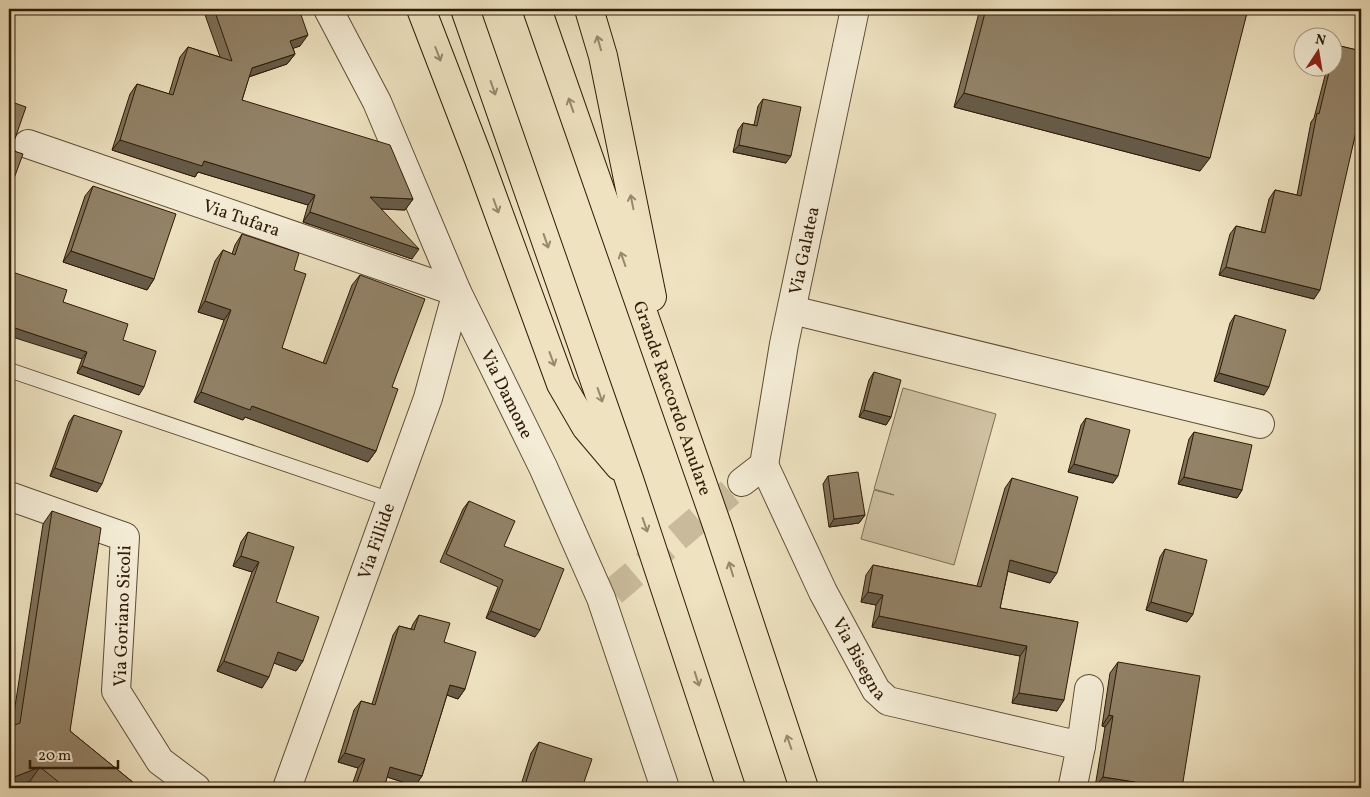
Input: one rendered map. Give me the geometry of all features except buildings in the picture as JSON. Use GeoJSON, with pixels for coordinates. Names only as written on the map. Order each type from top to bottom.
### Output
{"type":"FeatureCollection","features":[{"type":"Feature","properties":{"kind":"highway"},"geometry":{"type":"LineString","coordinates":[[421,9],[482,166],[561,384],[586,427],[629,479]]}},
{"type":"Feature","properties":{"kind":"highway"},"geometry":{"type":"LineString","coordinates":[[465,9],[629,479],[731,788]]}},
{"type":"Feature","properties":{"kind":"highway","name":"Grande Raccordo Anulare"},"geometry":{"type":"LineString","coordinates":[[537,9],[673,404],[718,528],[804,788]]}},
{"type":"Feature","properties":{"kind":"highway"},"geometry":{"type":"LineString","coordinates":[[589,9],[603,56],[673,404]]}},
{"type":"Feature","properties":{"kind":"street","name":"Via Damone"},"geometry":{"type":"LineString","coordinates":[[328,9],[377,102],[457,292],[607,595],[665,788]]}},
{"type":"Feature","properties":{"kind":"street","name":"Via Galatea"},"geometry":{"type":"LineString","coordinates":[[764,464],[792,310],[855,9]]}},
{"type":"Feature","properties":{"kind":"street","name":"Via Tufara"},"geometry":{"type":"LineString","coordinates":[[28,144],[457,292]]}},
{"type":"Feature","properties":{"kind":"street","name":"Via Fillide"},"geometry":{"type":"LineString","coordinates":[[287,788],[428,398],[457,292]]}},
{"type":"Feature","properties":{"kind":"street"},"geometry":{"type":"LineString","coordinates":[[792,310],[1260,424]]}},
{"type":"Feature","properties":{"kind":"street"},"geometry":{"type":"LineString","coordinates":[[742,482],[764,464]]}},
{"type":"Feature","properties":{"kind":"street","name":"Via Bisegna"},"geometry":{"type":"LineString","coordinates":[[764,464],[823,592],[872,683],[882,696],[896,704],[1081,746]]}},
{"type":"Feature","properties":{"kind":"street","name":"Via Goriano Sicoli"},"geometry":{"type":"LineString","coordinates":[[9,496],[125,537],[116,691],[160,761],[196,788]]}},
{"type":"Feature","properties":{"kind":"street"},"geometry":{"type":"LineString","coordinates":[[1073,785],[1081,746],[1088,690]]}},
{"type":"Feature","properties":{"kind":"lane"},"geometry":{"type":"LineString","coordinates":[[9,370],[391,500]]}},
{"type":"Feature","properties":{"kind":"shaded area"},"geometry":{"type":"Polygon","coordinates":[[[903,388],[996,414],[954,565],[861,539],[874,490],[894,495],[874,489],[903,388]]]}},
{"type":"Feature","properties":{"kind":"tunnel"},"geometry":{"type":"LineString","coordinates":[[613,592],[742,482]]}}]}
